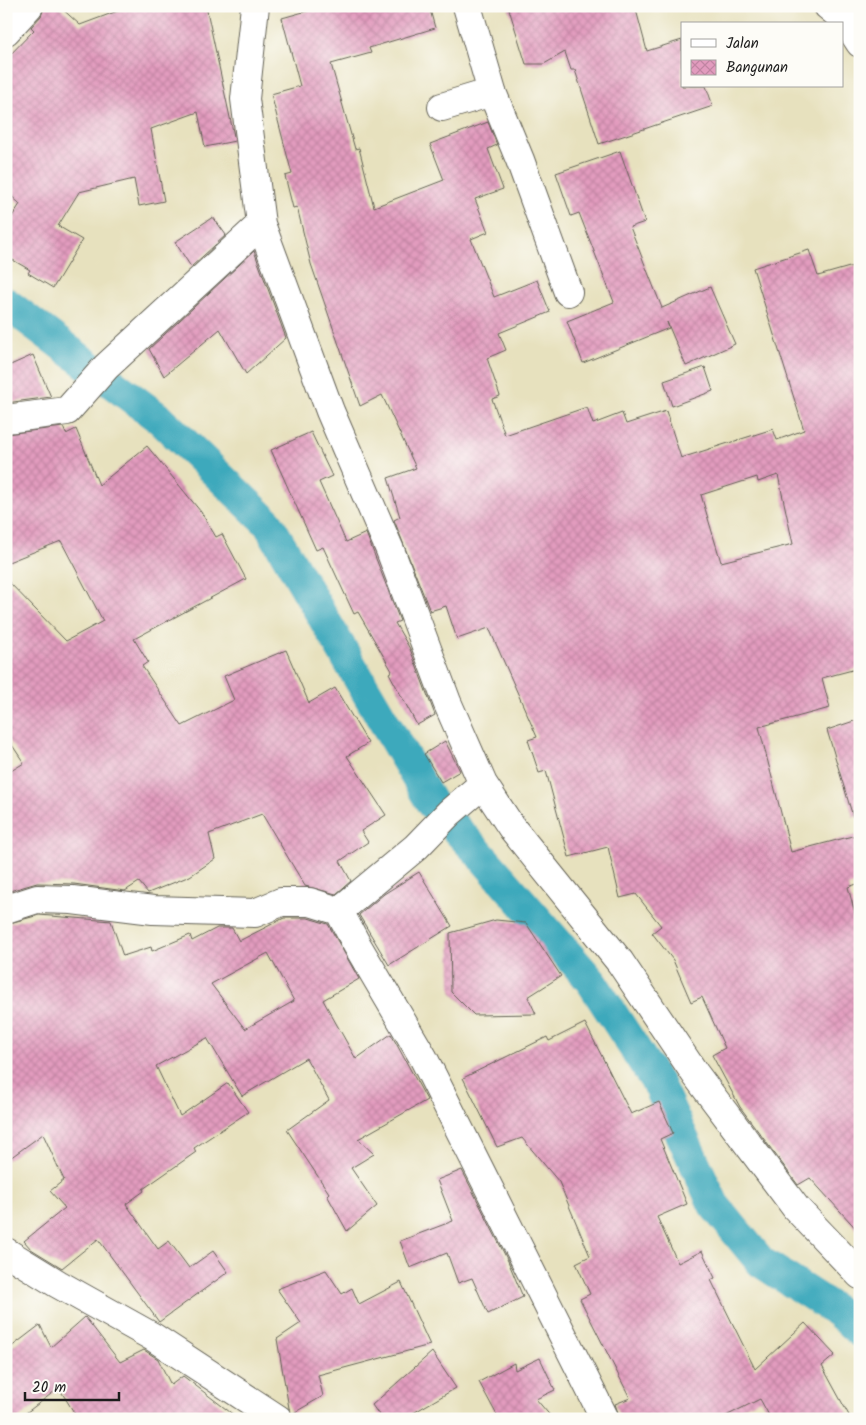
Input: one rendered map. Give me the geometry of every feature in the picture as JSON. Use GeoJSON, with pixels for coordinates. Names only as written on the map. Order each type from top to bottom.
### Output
{"type":"FeatureCollection","features":[{"type":"Feature","properties":{"kind":"street"},"geometry":{"type":"LineString","coordinates":[[6,31],[29,6]]}},
{"type":"Feature","properties":{"kind":"street"},"geometry":{"type":"LineString","coordinates":[[256,6],[245,99],[261,224],[330,411],[390,550],[447,702],[483,784],[512,828],[620,962],[696,1075],[796,1208],[860,1275]]}},
{"type":"Feature","properties":{"kind":"street"},"geometry":{"type":"LineString","coordinates":[[467,6],[492,92],[520,160],[568,292]]}},
{"type":"Feature","properties":{"kind":"street"},"geometry":{"type":"LineString","coordinates":[[828,6],[845,20],[860,43]]}},
{"type":"Feature","properties":{"kind":"street"},"geometry":{"type":"LineString","coordinates":[[442,108],[492,92]]}},
{"type":"Feature","properties":{"kind":"street"},"geometry":{"type":"LineString","coordinates":[[6,420],[67,411],[106,367],[261,224]]}},
{"type":"Feature","properties":{"kind":"street"},"geometry":{"type":"LineString","coordinates":[[339,911],[416,847],[449,813],[483,784]]}},
{"type":"Feature","properties":{"kind":"street"},"geometry":{"type":"LineString","coordinates":[[6,909],[37,899],[72,900],[153,910],[255,913],[281,902],[310,902],[339,911],[423,1056],[606,1419]]}},
{"type":"Feature","properties":{"kind":"street"},"geometry":{"type":"LineString","coordinates":[[6,1252],[58,1284],[153,1337],[278,1419]]}},
{"type":"Feature","properties":{"kind":"building"},"geometry":{"type":"Polygon","coordinates":[[[45,6],[59,6],[80,25],[131,6],[206,6],[235,141],[205,147],[198,112],[151,129],[164,201],[139,206],[134,179],[79,192],[58,226],[82,240],[53,288],[28,273],[30,270],[6,256],[6,226],[20,204],[6,191],[6,59],[34,30],[31,27],[41,16],[45,6]]]}},
{"type":"Feature","properties":{"kind":"building"},"geometry":{"type":"Polygon","coordinates":[[[325,6],[429,6],[435,28],[369,48],[371,53],[331,64],[355,149],[359,148],[374,207],[444,180],[430,144],[488,122],[497,145],[488,149],[503,189],[475,199],[488,232],[471,239],[494,297],[537,280],[550,312],[499,333],[506,350],[487,358],[500,396],[492,399],[505,435],[587,407],[593,424],[622,413],[626,424],[666,411],[681,458],[773,429],[777,440],[804,430],[753,268],[809,250],[818,276],[860,264],[860,668],[822,678],[830,708],[759,727],[791,852],[860,834],[860,883],[848,887],[860,932],[860,1233],[810,1178],[798,1185],[740,1107],[712,1055],[725,1048],[702,997],[691,1002],[673,960],[652,933],[661,926],[636,894],[620,898],[608,847],[569,857],[546,771],[539,773],[528,740],[537,737],[489,628],[457,639],[446,606],[430,611],[394,520],[400,517],[388,478],[416,468],[382,395],[360,406],[311,264],[297,207],[293,208],[285,176],[292,174],[271,94],[300,86],[282,18],[325,6]],[[778,475],[758,482],[757,477],[701,495],[721,562],[793,544],[778,475]]]}},
{"type":"Feature","properties":{"kind":"building"},"geometry":{"type":"Polygon","coordinates":[[[508,6],[635,6],[647,51],[681,40],[681,88],[707,88],[713,106],[599,144],[575,70],[571,70],[565,52],[544,64],[526,64],[508,6]]]}},
{"type":"Feature","properties":{"kind":"building"},"geometry":{"type":"Polygon","coordinates":[[[620,151],[645,222],[630,227],[662,308],[710,287],[735,344],[686,366],[667,322],[669,328],[583,363],[567,321],[614,302],[579,213],[571,216],[556,173],[620,151]]]}},
{"type":"Feature","properties":{"kind":"building"},"geometry":{"type":"Polygon","coordinates":[[[213,217],[226,235],[191,267],[175,242],[213,217]]]}},
{"type":"Feature","properties":{"kind":"building"},"geometry":{"type":"Polygon","coordinates":[[[254,251],[286,338],[246,374],[220,329],[164,376],[149,349],[254,251]]]}},
{"type":"Feature","properties":{"kind":"building"},"geometry":{"type":"Polygon","coordinates":[[[33,355],[51,397],[6,403],[6,367],[33,355]]]}},
{"type":"Feature","properties":{"kind":"building"},"geometry":{"type":"Polygon","coordinates":[[[705,367],[713,391],[672,406],[664,381],[705,367]]]}},
{"type":"Feature","properties":{"kind":"building"},"geometry":{"type":"Polygon","coordinates":[[[63,427],[66,434],[76,429],[99,485],[147,446],[201,512],[216,537],[222,534],[246,579],[134,639],[148,662],[142,666],[182,726],[234,700],[224,676],[286,650],[309,703],[335,688],[368,743],[347,756],[386,815],[361,831],[368,842],[340,861],[351,881],[336,894],[305,886],[262,814],[209,834],[215,859],[190,876],[148,893],[139,882],[125,891],[74,884],[37,883],[6,892],[6,774],[24,763],[6,736],[6,579],[66,641],[103,621],[61,541],[6,563],[6,434],[63,427]]]}},
{"type":"Feature","properties":{"kind":"building"},"geometry":{"type":"Polygon","coordinates":[[[311,432],[332,476],[319,482],[346,542],[366,533],[400,621],[395,623],[410,649],[435,715],[417,725],[389,673],[392,671],[358,612],[354,614],[323,547],[316,550],[271,450],[311,432]]]}},
{"type":"Feature","properties":{"kind":"building"},"geometry":{"type":"Polygon","coordinates":[[[860,719],[860,816],[853,817],[827,730],[860,719]]]}},
{"type":"Feature","properties":{"kind":"building"},"geometry":{"type":"Polygon","coordinates":[[[445,741],[460,771],[441,782],[424,754],[445,741]]]}},
{"type":"Feature","properties":{"kind":"building"},"geometry":{"type":"Polygon","coordinates":[[[419,872],[452,926],[389,965],[359,915],[384,894],[419,872]]]}},
{"type":"Feature","properties":{"kind":"building"},"geometry":{"type":"Polygon","coordinates":[[[39,915],[111,921],[123,956],[151,947],[152,951],[190,935],[192,941],[217,928],[232,928],[239,941],[284,918],[308,918],[328,924],[359,979],[323,1000],[356,1059],[391,1034],[427,1100],[358,1139],[374,1154],[351,1168],[377,1206],[347,1231],[327,1195],[329,1193],[287,1130],[329,1100],[306,1058],[242,1096],[207,1038],[156,1066],[180,1116],[228,1083],[248,1112],[194,1148],[196,1152],[143,1189],[144,1191],[126,1204],[158,1249],[169,1241],[189,1268],[213,1251],[228,1272],[159,1322],[98,1239],[62,1268],[31,1249],[24,1241],[65,1208],[50,1191],[64,1180],[43,1134],[6,1161],[6,924],[39,915]],[[268,953],[211,984],[245,1029],[294,1001],[268,953]]]}},
{"type":"Feature","properties":{"kind":"building"},"geometry":{"type":"Polygon","coordinates":[[[496,920],[526,923],[561,976],[528,997],[536,1014],[474,1015],[451,992],[450,933],[496,920]]]}},
{"type":"Feature","properties":{"kind":"building"},"geometry":{"type":"Polygon","coordinates":[[[585,1023],[631,1114],[659,1102],[673,1133],[660,1139],[687,1204],[657,1217],[678,1263],[702,1251],[715,1278],[711,1280],[755,1369],[805,1323],[835,1355],[822,1366],[851,1419],[771,1419],[760,1399],[720,1419],[620,1419],[615,1404],[630,1398],[580,1299],[590,1294],[576,1263],[590,1256],[559,1182],[522,1138],[497,1147],[463,1078],[547,1037],[549,1041],[585,1023]]]}},
{"type":"Feature","properties":{"kind":"building"},"geometry":{"type":"Polygon","coordinates":[[[462,1170],[508,1261],[523,1297],[488,1314],[472,1278],[458,1283],[447,1253],[410,1268],[400,1241],[453,1221],[437,1180],[462,1170]]]}},
{"type":"Feature","properties":{"kind":"building"},"geometry":{"type":"Polygon","coordinates":[[[326,1270],[342,1294],[352,1288],[359,1304],[401,1282],[430,1345],[318,1375],[323,1396],[292,1414],[289,1408],[277,1339],[301,1323],[277,1289],[326,1270]]]}},
{"type":"Feature","properties":{"kind":"building"},"geometry":{"type":"Polygon","coordinates":[[[85,1317],[120,1362],[144,1350],[158,1359],[171,1385],[183,1376],[239,1419],[78,1419],[59,1388],[18,1419],[6,1419],[6,1351],[40,1325],[51,1347],[85,1317]]]}},
{"type":"Feature","properties":{"kind":"building"},"geometry":{"type":"Polygon","coordinates":[[[432,1352],[456,1388],[403,1419],[382,1419],[372,1405],[432,1352]]]}},
{"type":"Feature","properties":{"kind":"building"},"geometry":{"type":"Polygon","coordinates":[[[540,1358],[555,1390],[536,1399],[553,1419],[499,1419],[479,1382],[514,1363],[515,1370],[540,1358]]]}},
{"type":"Feature","properties":{"kind":"waterway"},"geometry":{"type":"LineString","coordinates":[[6,303],[161,420],[268,523],[432,804],[477,851],[591,981],[659,1086],[714,1205],[761,1262],[838,1312],[860,1332]]}}]}
